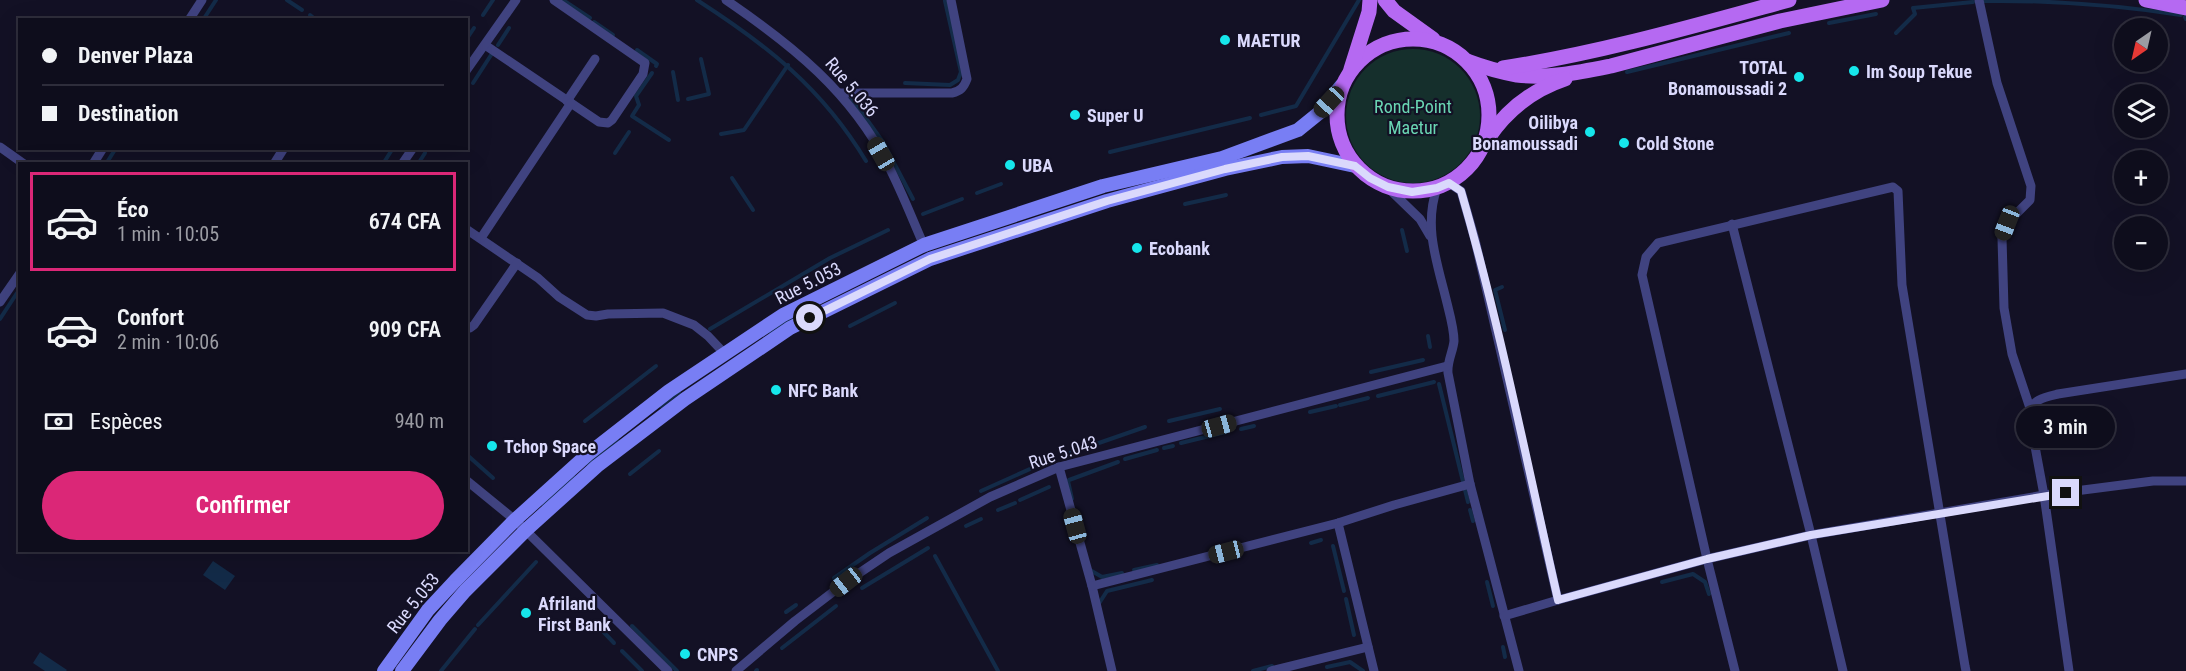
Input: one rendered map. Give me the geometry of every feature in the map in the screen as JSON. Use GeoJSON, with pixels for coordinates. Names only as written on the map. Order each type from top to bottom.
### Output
{"type":"FeatureCollection","features":[{"type":"Feature","properties":{"kind":"main road"},"geometry":{"type":"LineString","coordinates":[[1370,0],[1369,12],[1350,71],[1342,85],[1337,106],[1337,127],[1344,148],[1355,166],[1370,178],[1388,187],[1412,192],[1443,186],[1464,173],[1476,159],[1497,125],[1514,106],[1555,82],[1587,71]]}},
{"type":"Feature","properties":{"kind":"main road"},"geometry":{"type":"LineString","coordinates":[[1385,0],[1408,22],[1467,61],[1518,75],[1539,76],[1611,66],[1779,21],[1882,0]]}},
{"type":"Feature","properties":{"kind":"main road"},"geometry":{"type":"LineString","coordinates":[[1492,69],[1559,59],[1789,0]]}},
{"type":"Feature","properties":{"kind":"main road"},"geometry":{"type":"LineString","coordinates":[[2146,0],[2186,8]]}},
{"type":"Feature","properties":{"kind":"main road"},"geometry":{"type":"LineString","coordinates":[[1350,71],[1368,53],[1392,42],[1418,39],[1443,45]]}},
{"type":"Feature","properties":{"kind":"main road"},"geometry":{"type":"LineString","coordinates":[[1467,61],[1480,79],[1488,100],[1490,123],[1484,145]]}},
{"type":"Feature","properties":{"kind":"main road","name":"Rue 5.053"},"geometry":{"type":"LineString","coordinates":[[384,671],[428,610],[454,581],[515,520],[587,455],[628,422],[724,353],[783,315],[924,245],[1103,186],[1222,158],[1298,130],[1319,113],[1342,85]]}},
{"type":"Feature","properties":{"kind":"main road","name":"Rue 5.053"},"geometry":{"type":"LineString","coordinates":[[402,671],[465,591],[526,530],[613,453],[714,379],[790,328],[930,259],[1107,201],[1282,157],[1308,156],[1355,166]]}},
{"type":"Feature","properties":{"kind":"street"},"geometry":{"type":"LineString","coordinates":[[190,18],[202,0]]}},
{"type":"Feature","properties":{"kind":"street"},"geometry":{"type":"LineString","coordinates":[[468,68],[516,0]]}},
{"type":"Feature","properties":{"kind":"street"},"geometry":{"type":"LineString","coordinates":[[485,45],[599,122],[608,123],[643,74],[645,63],[554,0]]}},
{"type":"Feature","properties":{"kind":"street","name":"Rue 5.036"},"geometry":{"type":"LineString","coordinates":[[726,0],[801,55],[839,93],[861,121],[888,165],[930,259]]}},
{"type":"Feature","properties":{"kind":"street"},"geometry":{"type":"LineString","coordinates":[[839,93],[952,93],[958,91],[967,79],[951,0]]}},
{"type":"Feature","properties":{"kind":"street"},"geometry":{"type":"LineString","coordinates":[[1978,0],[1997,83],[2031,186],[2030,200],[2007,223],[2002,238],[2004,308],[2012,354],[2030,408],[2029,414],[2044,495],[2069,671]]}},
{"type":"Feature","properties":{"kind":"street"},"geometry":{"type":"LineString","coordinates":[[481,238],[595,59]]}},
{"type":"Feature","properties":{"kind":"street"},"geometry":{"type":"LineString","coordinates":[[0,147],[21,162]]}},
{"type":"Feature","properties":{"kind":"street"},"geometry":{"type":"LineString","coordinates":[[1519,671],[1470,484],[1447,366],[1454,340],[1432,238],[1431,212],[1443,186],[1461,191],[1475,240],[1558,600]]}},
{"type":"Feature","properties":{"kind":"street"},"geometry":{"type":"LineString","coordinates":[[1388,187],[1420,219],[1432,238]]}},
{"type":"Feature","properties":{"kind":"street"},"geometry":{"type":"LineString","coordinates":[[1735,671],[1642,275],[1643,266],[1646,257],[1658,243],[1893,187],[1898,191],[1902,285],[1966,671]]}},
{"type":"Feature","properties":{"kind":"street"},"geometry":{"type":"LineString","coordinates":[[1732,224],[1843,671]]}},
{"type":"Feature","properties":{"kind":"street"},"geometry":{"type":"LineString","coordinates":[[468,229],[587,315],[663,313],[694,325],[724,353]]}},
{"type":"Feature","properties":{"kind":"street"},"geometry":{"type":"LineString","coordinates":[[468,328],[474,325],[517,263]]}},
{"type":"Feature","properties":{"kind":"street"},"geometry":{"type":"LineString","coordinates":[[0,302],[18,276]]}},
{"type":"Feature","properties":{"kind":"street","name":"Rue 5.043"},"geometry":{"type":"LineString","coordinates":[[736,671],[829,595],[889,553],[990,497],[1059,467],[1447,366]]}},
{"type":"Feature","properties":{"kind":"street"},"geometry":{"type":"LineString","coordinates":[[2030,408],[2038,399],[2058,394],[2186,374]]}},
{"type":"Feature","properties":{"kind":"street"},"geometry":{"type":"LineString","coordinates":[[1059,467],[1092,586],[1112,671]]}},
{"type":"Feature","properties":{"kind":"street"},"geometry":{"type":"LineString","coordinates":[[1504,616],[1707,559],[1811,535],[2044,495],[2153,482],[2186,481]]}},
{"type":"Feature","properties":{"kind":"street"},"geometry":{"type":"LineString","coordinates":[[468,482],[526,530],[668,671]]}},
{"type":"Feature","properties":{"kind":"street"},"geometry":{"type":"LineString","coordinates":[[1092,586],[1338,524],[1394,504],[1470,484]]}},
{"type":"Feature","properties":{"kind":"street"},"geometry":{"type":"LineString","coordinates":[[1338,524],[1374,671]]}},
{"type":"Feature","properties":{"kind":"street"},"geometry":{"type":"LineString","coordinates":[[1271,671],[1368,647]]}},
{"type":"Feature","properties":{"kind":"green space","name":"Rond-Point Maetur"},"geometry":{"type":"Polygon","coordinates":[[[1413,49],[1439,54],[1461,68],[1475,90],[1480,116],[1475,142],[1461,164],[1439,178],[1413,183],[1387,178],[1365,164],[1351,142],[1346,116],[1351,90],[1365,68],[1387,54],[1413,49]]]}},
{"type":"Feature","properties":{"kind":"water"},"geometry":{"type":"Polygon","coordinates":[[[213,561],[235,576],[225,590],[203,575],[213,561]]]}},
{"type":"Feature","properties":{"kind":"water"},"geometry":{"type":"Polygon","coordinates":[[[40,652],[67,670],[45,671],[33,663],[40,652]]]}},
{"type":"Feature","properties":{"kind":"waterway"},"geometry":{"type":"LineString","coordinates":[[204,18],[216,0]]}},
{"type":"Feature","properties":{"kind":"waterway"},"geometry":{"type":"LineString","coordinates":[[287,0],[302,10]]}},
{"type":"Feature","properties":{"kind":"waterway"},"geometry":{"type":"LineString","coordinates":[[483,15],[493,0]]}},
{"type":"Feature","properties":{"kind":"waterway"},"geometry":{"type":"LineString","coordinates":[[563,0],[590,18]]}},
{"type":"Feature","properties":{"kind":"waterway"},"geometry":{"type":"LineString","coordinates":[[697,0],[770,51],[812,90],[831,111],[866,161]]}},
{"type":"Feature","properties":{"kind":"waterway"},"geometry":{"type":"LineString","coordinates":[[1261,115],[1296,106],[1359,0]]}},
{"type":"Feature","properties":{"kind":"waterway"},"geometry":{"type":"LineString","coordinates":[[905,83],[950,85],[958,80],[961,72],[945,1]]}},
{"type":"Feature","properties":{"kind":"waterway"},"geometry":{"type":"LineString","coordinates":[[1983,1],[2082,4],[2181,15]]}},
{"type":"Feature","properties":{"kind":"waterway"},"geometry":{"type":"LineString","coordinates":[[1896,33],[1915,14],[1913,8],[1973,2]]}},
{"type":"Feature","properties":{"kind":"waterway"},"geometry":{"type":"LineString","coordinates":[[1829,23],[1876,14]]}},
{"type":"Feature","properties":{"kind":"waterway"},"geometry":{"type":"LineString","coordinates":[[310,15],[314,18]]}},
{"type":"Feature","properties":{"kind":"waterway"},"geometry":{"type":"LineString","coordinates":[[594,22],[613,35]]}},
{"type":"Feature","properties":{"kind":"waterway"},"geometry":{"type":"LineString","coordinates":[[468,37],[474,28]]}},
{"type":"Feature","properties":{"kind":"waterway"},"geometry":{"type":"LineString","coordinates":[[498,45],[509,28]]}},
{"type":"Feature","properties":{"kind":"waterway"},"geometry":{"type":"LineString","coordinates":[[1627,72],[1789,33]]}},
{"type":"Feature","properties":{"kind":"waterway"},"geometry":{"type":"LineString","coordinates":[[637,50],[657,64],[656,66]]}},
{"type":"Feature","properties":{"kind":"waterway"},"geometry":{"type":"LineString","coordinates":[[473,83],[493,52]]}},
{"type":"Feature","properties":{"kind":"waterway"},"geometry":{"type":"LineString","coordinates":[[688,99],[709,94],[701,59]]}},
{"type":"Feature","properties":{"kind":"waterway"},"geometry":{"type":"LineString","coordinates":[[721,134],[744,130],[788,65]]}},
{"type":"Feature","properties":{"kind":"waterway"},"geometry":{"type":"LineString","coordinates":[[673,72],[678,100]]}},
{"type":"Feature","properties":{"kind":"waterway"},"geometry":{"type":"LineString","coordinates":[[652,73],[636,96],[639,105],[632,116],[669,140]]}},
{"type":"Feature","properties":{"kind":"waterway"},"geometry":{"type":"LineString","coordinates":[[850,96],[883,142],[913,199]]}},
{"type":"Feature","properties":{"kind":"waterway"},"geometry":{"type":"LineString","coordinates":[[1110,152],[1250,118]]}},
{"type":"Feature","properties":{"kind":"waterway"},"geometry":{"type":"LineString","coordinates":[[615,153],[629,132]]}},
{"type":"Feature","properties":{"kind":"waterway"},"geometry":{"type":"LineString","coordinates":[[107,162],[115,150]]}},
{"type":"Feature","properties":{"kind":"waterway"},"geometry":{"type":"LineString","coordinates":[[384,162],[392,150]]}},
{"type":"Feature","properties":{"kind":"waterway"},"geometry":{"type":"LineString","coordinates":[[419,162],[425,153]]}},
{"type":"Feature","properties":{"kind":"waterway"},"geometry":{"type":"LineString","coordinates":[[732,178],[753,210]]}},
{"type":"Feature","properties":{"kind":"waterway"},"geometry":{"type":"LineString","coordinates":[[977,193],[1001,184]]}},
{"type":"Feature","properties":{"kind":"waterway"},"geometry":{"type":"LineString","coordinates":[[1185,204],[1226,195]]}},
{"type":"Feature","properties":{"kind":"waterway"},"geometry":{"type":"LineString","coordinates":[[923,214],[962,199]]}},
{"type":"Feature","properties":{"kind":"waterway"},"geometry":{"type":"LineString","coordinates":[[710,329],[830,258],[888,230]]}},
{"type":"Feature","properties":{"kind":"waterway"},"geometry":{"type":"LineString","coordinates":[[1402,230],[1407,251]]}},
{"type":"Feature","properties":{"kind":"waterway"},"geometry":{"type":"LineString","coordinates":[[1502,287],[1495,290],[1505,330]]}},
{"type":"Feature","properties":{"kind":"waterway"},"geometry":{"type":"LineString","coordinates":[[0,319],[17,293]]}},
{"type":"Feature","properties":{"kind":"waterway"},"geometry":{"type":"LineString","coordinates":[[850,326],[895,303]]}},
{"type":"Feature","properties":{"kind":"waterway"},"geometry":{"type":"LineString","coordinates":[[770,332],[800,314]]}},
{"type":"Feature","properties":{"kind":"waterway"},"geometry":{"type":"LineString","coordinates":[[1428,336],[1430,347]]}},
{"type":"Feature","properties":{"kind":"waterway"},"geometry":{"type":"LineString","coordinates":[[1371,372],[1423,360]]}},
{"type":"Feature","properties":{"kind":"waterway"},"geometry":{"type":"LineString","coordinates":[[585,421],[656,366]]}},
{"type":"Feature","properties":{"kind":"waterway"},"geometry":{"type":"LineString","coordinates":[[1378,396],[1434,382]]}},
{"type":"Feature","properties":{"kind":"waterway"},"geometry":{"type":"LineString","coordinates":[[1439,384],[1468,502]]}},
{"type":"Feature","properties":{"kind":"waterway"},"geometry":{"type":"LineString","coordinates":[[661,406],[679,392]]}},
{"type":"Feature","properties":{"kind":"waterway"},"geometry":{"type":"LineString","coordinates":[[1340,405],[1368,398]]}},
{"type":"Feature","properties":{"kind":"waterway"},"geometry":{"type":"LineString","coordinates":[[1310,412],[1336,406]]}},
{"type":"Feature","properties":{"kind":"waterway"},"geometry":{"type":"LineString","coordinates":[[1169,421],[1220,409]]}},
{"type":"Feature","properties":{"kind":"waterway"},"geometry":{"type":"LineString","coordinates":[[1241,429],[1254,426]]}},
{"type":"Feature","properties":{"kind":"waterway"},"geometry":{"type":"LineString","coordinates":[[1070,453],[1145,427]]}},
{"type":"Feature","properties":{"kind":"waterway"},"geometry":{"type":"LineString","coordinates":[[1181,443],[1226,432]]}},
{"type":"Feature","properties":{"kind":"waterway"},"geometry":{"type":"LineString","coordinates":[[588,464],[617,440]]}},
{"type":"Feature","properties":{"kind":"waterway"},"geometry":{"type":"LineString","coordinates":[[1164,448],[1173,446]]}},
{"type":"Feature","properties":{"kind":"waterway"},"geometry":{"type":"LineString","coordinates":[[1125,459],[1157,450]]}},
{"type":"Feature","properties":{"kind":"waterway"},"geometry":{"type":"LineString","coordinates":[[630,474],[659,451]]}},
{"type":"Feature","properties":{"kind":"waterway"},"geometry":{"type":"LineString","coordinates":[[468,456],[493,478]]}},
{"type":"Feature","properties":{"kind":"waterway"},"geometry":{"type":"LineString","coordinates":[[981,491],[1050,460]]}},
{"type":"Feature","properties":{"kind":"waterway"},"geometry":{"type":"LineString","coordinates":[[1069,480],[1118,462]]}},
{"type":"Feature","properties":{"kind":"waterway"},"geometry":{"type":"LineString","coordinates":[[544,505],[574,477]]}},
{"type":"Feature","properties":{"kind":"waterway"},"geometry":{"type":"LineString","coordinates":[[1068,481],[1072,499]]}},
{"type":"Feature","properties":{"kind":"waterway"},"geometry":{"type":"LineString","coordinates":[[1020,500],[1049,487]]}},
{"type":"Feature","properties":{"kind":"waterway"},"geometry":{"type":"LineString","coordinates":[[998,510],[1015,503]]}},
{"type":"Feature","properties":{"kind":"waterway"},"geometry":{"type":"LineString","coordinates":[[1470,510],[1473,521]]}},
{"type":"Feature","properties":{"kind":"waterway"},"geometry":{"type":"LineString","coordinates":[[834,578],[927,518]]}},
{"type":"Feature","properties":{"kind":"waterway"},"geometry":{"type":"LineString","coordinates":[[966,526],[981,519]]}},
{"type":"Feature","properties":{"kind":"waterway"},"geometry":{"type":"LineString","coordinates":[[1311,543],[1321,540]]}},
{"type":"Feature","properties":{"kind":"waterway"},"geometry":{"type":"LineString","coordinates":[[1333,546],[1344,591]]}},
{"type":"Feature","properties":{"kind":"waterway"},"geometry":{"type":"LineString","coordinates":[[862,588],[928,548]]}},
{"type":"Feature","properties":{"kind":"waterway"},"geometry":{"type":"LineString","coordinates":[[935,556],[998,671]]}},
{"type":"Feature","properties":{"kind":"waterway"},"geometry":{"type":"LineString","coordinates":[[478,625],[536,562]]}},
{"type":"Feature","properties":{"kind":"waterway"},"geometry":{"type":"LineString","coordinates":[[1134,570],[1157,565]]}},
{"type":"Feature","properties":{"kind":"waterway"},"geometry":{"type":"LineString","coordinates":[[1090,570],[1102,577],[1122,573]]}},
{"type":"Feature","properties":{"kind":"waterway"},"geometry":{"type":"LineString","coordinates":[[1662,582],[1693,574],[1705,582],[1709,594]]}},
{"type":"Feature","properties":{"kind":"waterway"},"geometry":{"type":"LineString","coordinates":[[1098,605],[1107,591],[1152,580]]}},
{"type":"Feature","properties":{"kind":"waterway"},"geometry":{"type":"LineString","coordinates":[[1487,582],[1493,606]]}},
{"type":"Feature","properties":{"kind":"waterway"},"geometry":{"type":"LineString","coordinates":[[1346,599],[1354,635]]}},
{"type":"Feature","properties":{"kind":"waterway"},"geometry":{"type":"LineString","coordinates":[[786,612],[796,605]]}},
{"type":"Feature","properties":{"kind":"waterway"},"geometry":{"type":"LineString","coordinates":[[782,648],[836,606]]}},
{"type":"Feature","properties":{"kind":"waterway"},"geometry":{"type":"LineString","coordinates":[[595,623],[614,643]]}},
{"type":"Feature","properties":{"kind":"waterway"},"geometry":{"type":"LineString","coordinates":[[632,626],[677,671]]}},
{"type":"Feature","properties":{"kind":"waterway"},"geometry":{"type":"LineString","coordinates":[[441,671],[475,629]]}},
{"type":"Feature","properties":{"kind":"waterway"},"geometry":{"type":"LineString","coordinates":[[1503,647],[1505,657]]}},
{"type":"Feature","properties":{"kind":"waterway"},"geometry":{"type":"LineString","coordinates":[[622,651],[642,671]]}},
{"type":"Feature","properties":{"kind":"waterway"},"geometry":{"type":"LineString","coordinates":[[1327,667],[1350,662],[1363,671]]}},
{"type":"Feature","properties":{"kind":"waterway"},"geometry":{"type":"LineString","coordinates":[[1253,671],[1272,666]]}},
{"type":"Feature","properties":{"kind":"place","name":"MAETUR"},"geometry":{"type":"Point","coordinates":[1225,40]}},
{"type":"Feature","properties":{"kind":"place","name":"Im Soup Tekue"},"geometry":{"type":"Point","coordinates":[1854,71]}},
{"type":"Feature","properties":{"kind":"place","name":"TOTAL Bonamoussadi 2"},"geometry":{"type":"Point","coordinates":[1799,77]}},
{"type":"Feature","properties":{"kind":"place","name":"Super U"},"geometry":{"type":"Point","coordinates":[1075,115]}},
{"type":"Feature","properties":{"kind":"place","name":"Oilibya Bonamoussadi"},"geometry":{"type":"Point","coordinates":[1590,132]}},
{"type":"Feature","properties":{"kind":"place","name":"Cold Stone"},"geometry":{"type":"Point","coordinates":[1624,143]}},
{"type":"Feature","properties":{"kind":"place","name":"UBA"},"geometry":{"type":"Point","coordinates":[1010,165]}},
{"type":"Feature","properties":{"kind":"place","name":"Ecobank"},"geometry":{"type":"Point","coordinates":[1137,248]}},
{"type":"Feature","properties":{"kind":"place","name":"NFC Bank"},"geometry":{"type":"Point","coordinates":[776,390]}},
{"type":"Feature","properties":{"kind":"place","name":"Tchop Space"},"geometry":{"type":"Point","coordinates":[492,446]}},
{"type":"Feature","properties":{"kind":"place","name":"Afriland First Bank"},"geometry":{"type":"Point","coordinates":[526,613]}},
{"type":"Feature","properties":{"kind":"place","name":"CNPS"},"geometry":{"type":"Point","coordinates":[685,654]}},
{"type":"Feature","properties":{"kind":"route"},"geometry":{"type":"LineString","coordinates":[[810,318],[930,259],[1107,201],[1225,169],[1282,157],[1308,156],[1331,159],[1355,166],[1370,178],[1388,187],[1412,192],[1437,188],[1449,183],[1461,191],[1514,402],[1558,600],[1707,559],[1811,535],[2066,493]]}}]}
